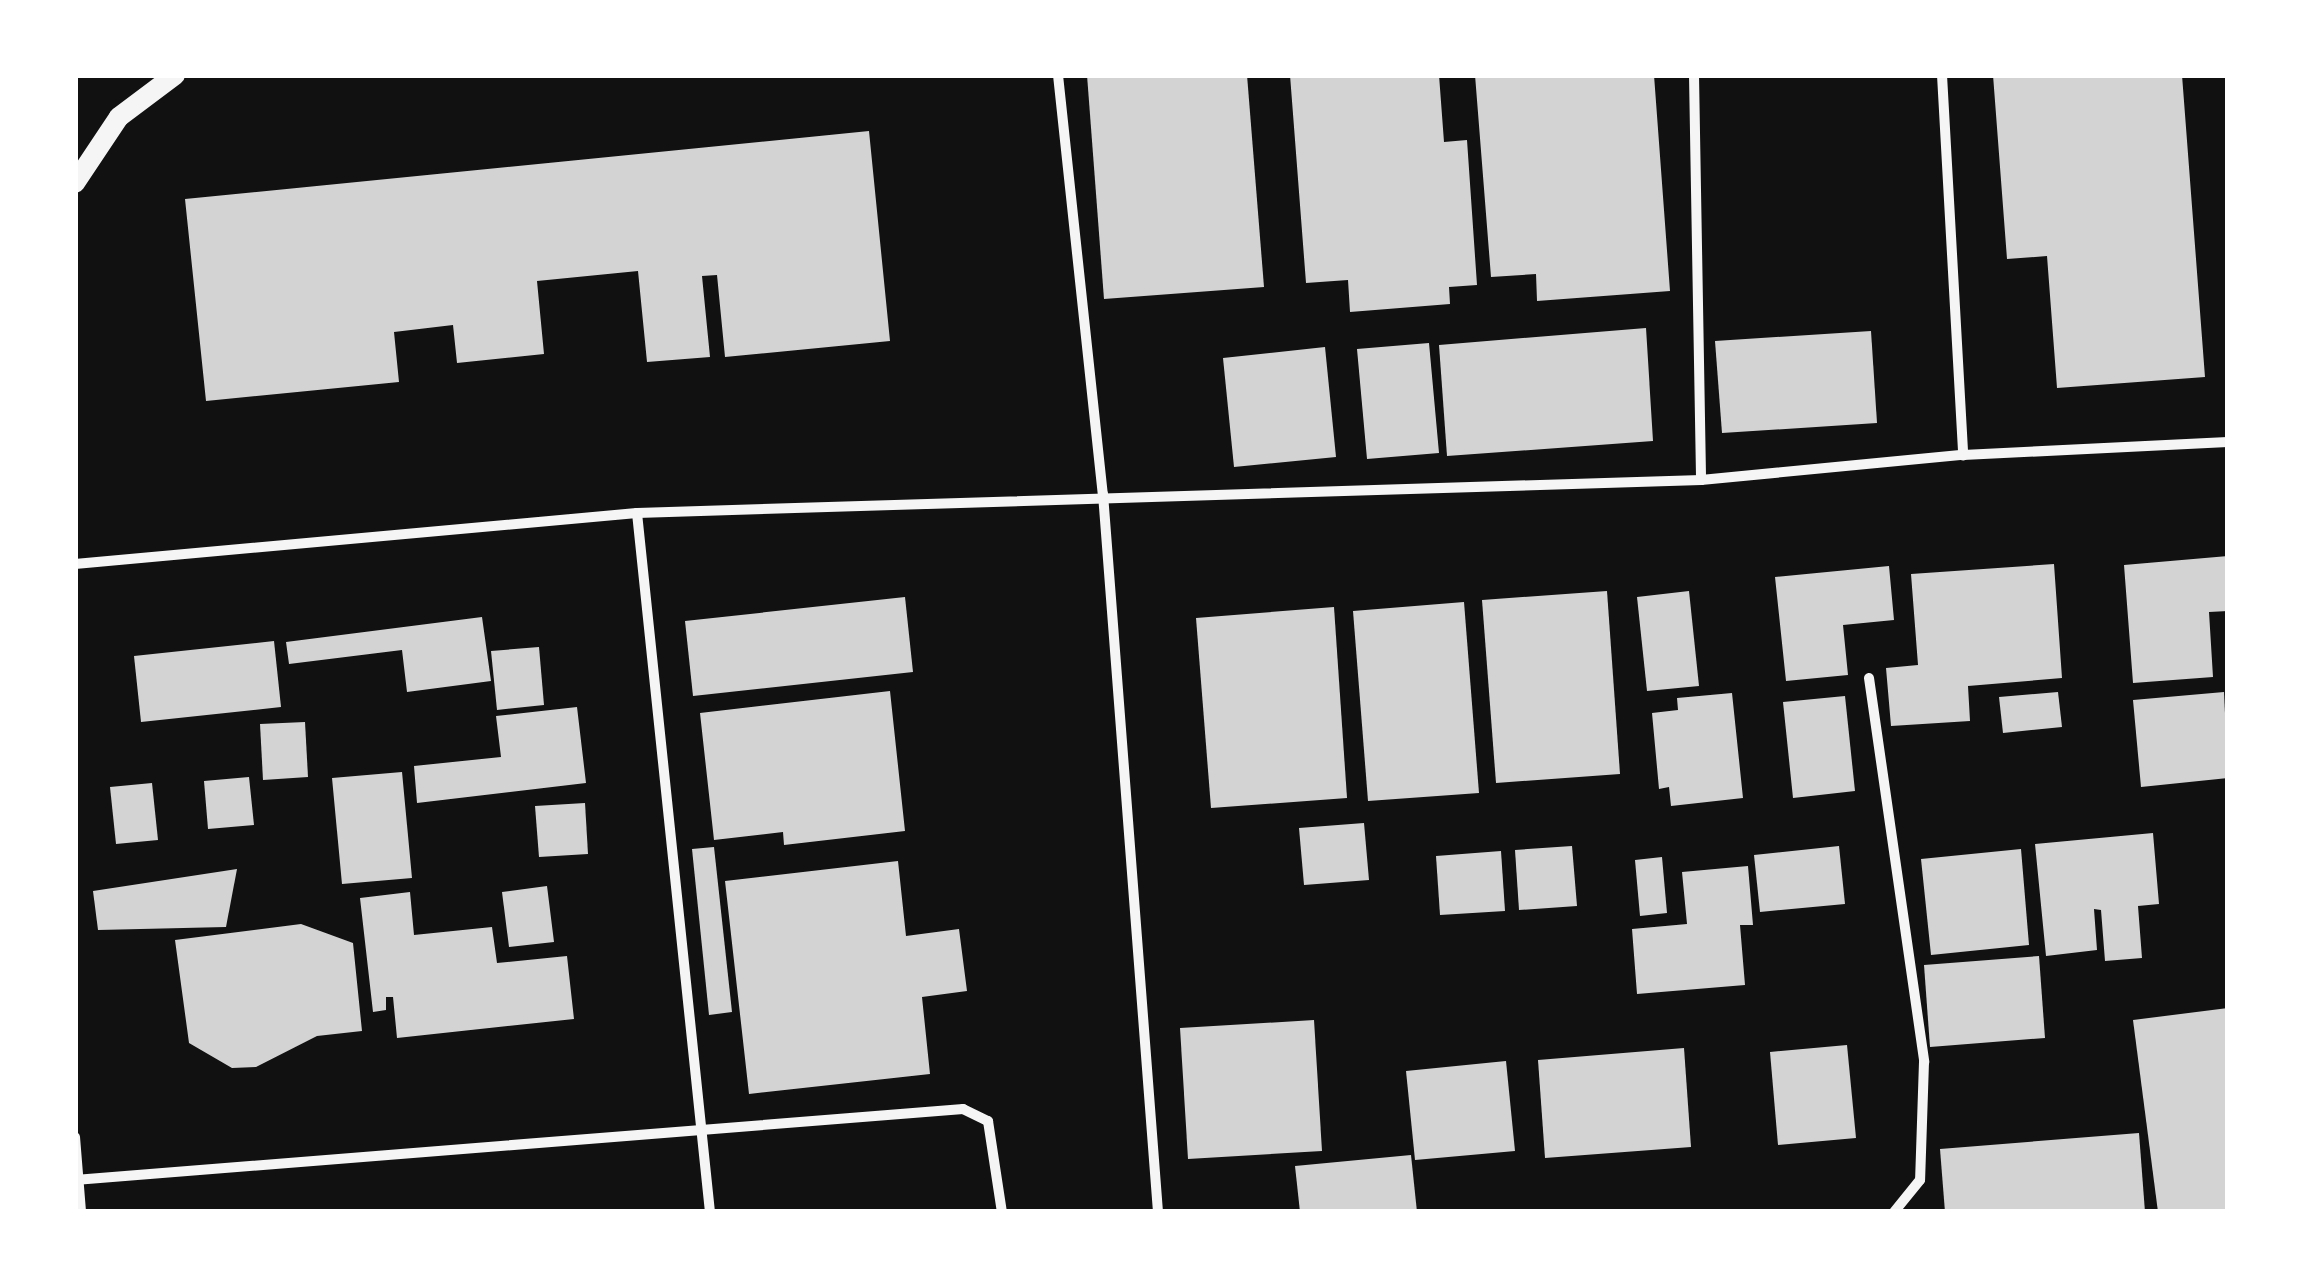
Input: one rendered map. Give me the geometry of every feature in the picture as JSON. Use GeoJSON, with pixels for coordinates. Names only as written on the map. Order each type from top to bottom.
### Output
{"type":"FeatureCollection","features":[{"type":"Feature","properties":{"kind":"main road"},"geometry":{"type":"LineString","coordinates":[[75,183],[119,117],[175,75]]}},
{"type":"Feature","properties":{"kind":"street"},"geometry":{"type":"LineString","coordinates":[[1058,75],[1103,494],[1158,1212]]}},
{"type":"Feature","properties":{"kind":"street"},"geometry":{"type":"LineString","coordinates":[[1694,75],[1701,480]]}},
{"type":"Feature","properties":{"kind":"street"},"geometry":{"type":"LineString","coordinates":[[1942,75],[1963,456]]}},
{"type":"Feature","properties":{"kind":"street"},"geometry":{"type":"LineString","coordinates":[[75,564],[638,513],[1103,494],[1701,480],[1963,456],[2228,442]]}},
{"type":"Feature","properties":{"kind":"street"},"geometry":{"type":"LineString","coordinates":[[638,513],[710,1212]]}},
{"type":"Feature","properties":{"kind":"street"},"geometry":{"type":"LineString","coordinates":[[1869,678],[1924,1062],[1920,1180],[1894,1212]]}},
{"type":"Feature","properties":{"kind":"street"},"geometry":{"type":"LineString","coordinates":[[77,1180],[701,1126],[962,1109],[988,1120],[1002,1212]]}},
{"type":"Feature","properties":{"kind":"street"},"geometry":{"type":"LineString","coordinates":[[75,1137],[82,1212]]}},
{"type":"Feature","properties":{"kind":"building"},"geometry":{"type":"Polygon","coordinates":[[[1087,75],[1247,75],[1264,287],[1104,299],[1087,75]]]}},
{"type":"Feature","properties":{"kind":"building"},"geometry":{"type":"Polygon","coordinates":[[[1290,75],[1439,75],[1444,142],[1467,140],[1477,285],[1449,287],[1450,304],[1350,312],[1348,280],[1306,283],[1290,75]]]}},
{"type":"Feature","properties":{"kind":"building"},"geometry":{"type":"Polygon","coordinates":[[[1475,75],[1654,75],[1670,291],[1537,301],[1536,274],[1491,277],[1475,75]]]}},
{"type":"Feature","properties":{"kind":"building"},"geometry":{"type":"Polygon","coordinates":[[[1993,75],[2182,75],[2205,377],[2057,388],[2047,256],[2007,259],[1993,75]]]}},
{"type":"Feature","properties":{"kind":"building"},"geometry":{"type":"Polygon","coordinates":[[[869,131],[890,341],[725,357],[717,275],[702,276],[710,357],[647,362],[638,271],[537,281],[544,354],[457,363],[453,325],[394,332],[399,382],[206,401],[185,199],[869,131]]]}},
{"type":"Feature","properties":{"kind":"building"},"geometry":{"type":"Polygon","coordinates":[[[1646,328],[1653,441],[1447,456],[1439,345],[1646,328]]]}},
{"type":"Feature","properties":{"kind":"building"},"geometry":{"type":"Polygon","coordinates":[[[1871,331],[1877,423],[1722,433],[1715,341],[1871,331]]]}},
{"type":"Feature","properties":{"kind":"building"},"geometry":{"type":"Polygon","coordinates":[[[1429,343],[1439,453],[1367,459],[1357,349],[1429,343]]]}},
{"type":"Feature","properties":{"kind":"building"},"geometry":{"type":"Polygon","coordinates":[[[1325,347],[1336,457],[1234,467],[1223,358],[1325,347]]]}},
{"type":"Feature","properties":{"kind":"building"},"geometry":{"type":"Polygon","coordinates":[[[2228,556],[2228,611],[2209,612],[2213,677],[2133,683],[2124,565],[2228,556]]]}},
{"type":"Feature","properties":{"kind":"building"},"geometry":{"type":"Polygon","coordinates":[[[2054,564],[2062,678],[1968,686],[1970,721],[1891,726],[1886,668],[1918,665],[1911,574],[2054,564]]]}},
{"type":"Feature","properties":{"kind":"building"},"geometry":{"type":"Polygon","coordinates":[[[1889,566],[1894,620],[1843,625],[1848,675],[1786,681],[1775,577],[1889,566]]]}},
{"type":"Feature","properties":{"kind":"building"},"geometry":{"type":"Polygon","coordinates":[[[1607,591],[1620,774],[1496,783],[1482,600],[1607,591]]]}},
{"type":"Feature","properties":{"kind":"building"},"geometry":{"type":"Polygon","coordinates":[[[1689,591],[1699,686],[1647,691],[1637,597],[1689,591]]]}},
{"type":"Feature","properties":{"kind":"building"},"geometry":{"type":"Polygon","coordinates":[[[905,597],[913,672],[693,696],[685,621],[905,597]]]}},
{"type":"Feature","properties":{"kind":"building"},"geometry":{"type":"Polygon","coordinates":[[[1464,602],[1479,793],[1368,801],[1353,611],[1464,602]]]}},
{"type":"Feature","properties":{"kind":"building"},"geometry":{"type":"Polygon","coordinates":[[[1334,607],[1347,798],[1211,808],[1196,618],[1334,607]]]}},
{"type":"Feature","properties":{"kind":"building"},"geometry":{"type":"Polygon","coordinates":[[[482,617],[491,681],[407,692],[402,650],[289,664],[286,642],[482,617]]]}},
{"type":"Feature","properties":{"kind":"building"},"geometry":{"type":"Polygon","coordinates":[[[274,641],[281,707],[141,722],[134,656],[274,641]]]}},
{"type":"Feature","properties":{"kind":"building"},"geometry":{"type":"Polygon","coordinates":[[[539,647],[544,705],[497,710],[491,651],[539,647]]]}},
{"type":"Feature","properties":{"kind":"building"},"geometry":{"type":"Polygon","coordinates":[[[890,691],[905,831],[784,845],[783,832],[714,840],[700,713],[890,691]]]}},
{"type":"Feature","properties":{"kind":"building"},"geometry":{"type":"Polygon","coordinates":[[[2058,692],[2062,727],[2003,733],[1999,697],[2058,692]]]}},
{"type":"Feature","properties":{"kind":"building"},"geometry":{"type":"Polygon","coordinates":[[[2224,692],[2228,778],[2141,787],[2133,700],[2224,692]]]}},
{"type":"Feature","properties":{"kind":"building"},"geometry":{"type":"Polygon","coordinates":[[[1732,693],[1743,798],[1671,806],[1669,787],[1659,789],[1652,713],[1678,710],[1677,698],[1732,693]]]}},
{"type":"Feature","properties":{"kind":"building"},"geometry":{"type":"Polygon","coordinates":[[[1845,696],[1855,791],[1793,798],[1783,702],[1845,696]]]}},
{"type":"Feature","properties":{"kind":"building"},"geometry":{"type":"Polygon","coordinates":[[[577,707],[586,783],[417,803],[414,766],[501,757],[496,716],[577,707]]]}},
{"type":"Feature","properties":{"kind":"building"},"geometry":{"type":"Polygon","coordinates":[[[305,722],[308,777],[263,780],[260,724],[305,722]]]}},
{"type":"Feature","properties":{"kind":"building"},"geometry":{"type":"Polygon","coordinates":[[[402,772],[412,878],[342,884],[332,778],[402,772]]]}},
{"type":"Feature","properties":{"kind":"building"},"geometry":{"type":"Polygon","coordinates":[[[249,777],[254,825],[208,829],[204,781],[249,777]]]}},
{"type":"Feature","properties":{"kind":"building"},"geometry":{"type":"Polygon","coordinates":[[[152,783],[158,840],[116,844],[110,787],[152,783]]]}},
{"type":"Feature","properties":{"kind":"building"},"geometry":{"type":"Polygon","coordinates":[[[585,803],[588,854],[539,857],[535,806],[585,803]]]}},
{"type":"Feature","properties":{"kind":"building"},"geometry":{"type":"Polygon","coordinates":[[[1364,823],[1369,880],[1304,885],[1299,828],[1364,823]]]}},
{"type":"Feature","properties":{"kind":"building"},"geometry":{"type":"Polygon","coordinates":[[[2153,833],[2159,904],[2138,906],[2142,958],[2105,961],[2101,910],[2094,909],[2097,950],[2046,956],[2035,844],[2153,833]]]}},
{"type":"Feature","properties":{"kind":"building"},"geometry":{"type":"Polygon","coordinates":[[[1572,846],[1577,906],[1519,910],[1515,850],[1572,846]]]}},
{"type":"Feature","properties":{"kind":"building"},"geometry":{"type":"Polygon","coordinates":[[[1839,846],[1845,904],[1760,912],[1754,855],[1839,846]]]}},
{"type":"Feature","properties":{"kind":"building"},"geometry":{"type":"Polygon","coordinates":[[[714,847],[732,1012],[709,1015],[692,849],[714,847]]]}},
{"type":"Feature","properties":{"kind":"building"},"geometry":{"type":"Polygon","coordinates":[[[2021,849],[2029,945],[1931,955],[1921,859],[2021,849]]]}},
{"type":"Feature","properties":{"kind":"building"},"geometry":{"type":"Polygon","coordinates":[[[1501,851],[1505,911],[1440,915],[1436,856],[1501,851]]]}},
{"type":"Feature","properties":{"kind":"building"},"geometry":{"type":"Polygon","coordinates":[[[1662,857],[1667,913],[1640,916],[1635,860],[1662,857]]]}},
{"type":"Feature","properties":{"kind":"building"},"geometry":{"type":"Polygon","coordinates":[[[898,861],[906,936],[959,929],[967,991],[922,997],[930,1074],[749,1094],[725,881],[898,861]]]}},
{"type":"Feature","properties":{"kind":"building"},"geometry":{"type":"Polygon","coordinates":[[[1748,866],[1753,925],[1740,925],[1745,985],[1637,994],[1632,929],[1687,924],[1682,872],[1748,866]]]}},
{"type":"Feature","properties":{"kind":"building"},"geometry":{"type":"Polygon","coordinates":[[[237,869],[226,927],[98,930],[93,891],[237,869]]]}},
{"type":"Feature","properties":{"kind":"building"},"geometry":{"type":"Polygon","coordinates":[[[547,886],[554,942],[509,947],[502,892],[547,886]]]}},
{"type":"Feature","properties":{"kind":"building"},"geometry":{"type":"Polygon","coordinates":[[[410,892],[414,935],[492,927],[497,963],[567,956],[574,1019],[397,1038],[393,997],[386,997],[386,1010],[373,1012],[360,898],[410,892]]]}},
{"type":"Feature","properties":{"kind":"building"},"geometry":{"type":"Polygon","coordinates":[[[301,924],[353,943],[362,1031],[317,1036],[256,1067],[232,1068],[189,1043],[175,940],[301,924]]]}},
{"type":"Feature","properties":{"kind":"building"},"geometry":{"type":"Polygon","coordinates":[[[2039,956],[2045,1038],[1930,1047],[1924,965],[2039,956]]]}},
{"type":"Feature","properties":{"kind":"building"},"geometry":{"type":"Polygon","coordinates":[[[2228,1008],[2228,1212],[2158,1212],[2133,1020],[2228,1008]]]}},
{"type":"Feature","properties":{"kind":"building"},"geometry":{"type":"Polygon","coordinates":[[[1314,1020],[1322,1151],[1188,1159],[1180,1028],[1314,1020]]]}},
{"type":"Feature","properties":{"kind":"building"},"geometry":{"type":"Polygon","coordinates":[[[1847,1045],[1856,1138],[1778,1145],[1770,1052],[1847,1045]]]}},
{"type":"Feature","properties":{"kind":"building"},"geometry":{"type":"Polygon","coordinates":[[[1684,1048],[1691,1147],[1545,1158],[1538,1060],[1684,1048]]]}},
{"type":"Feature","properties":{"kind":"building"},"geometry":{"type":"Polygon","coordinates":[[[1506,1061],[1515,1151],[1415,1160],[1406,1071],[1506,1061]]]}},
{"type":"Feature","properties":{"kind":"building"},"geometry":{"type":"Polygon","coordinates":[[[2139,1133],[2145,1212],[1945,1212],[1940,1149],[2139,1133]]]}},
{"type":"Feature","properties":{"kind":"building"},"geometry":{"type":"Polygon","coordinates":[[[1411,1155],[1417,1212],[1300,1212],[1295,1166],[1411,1155]]]}}]}
